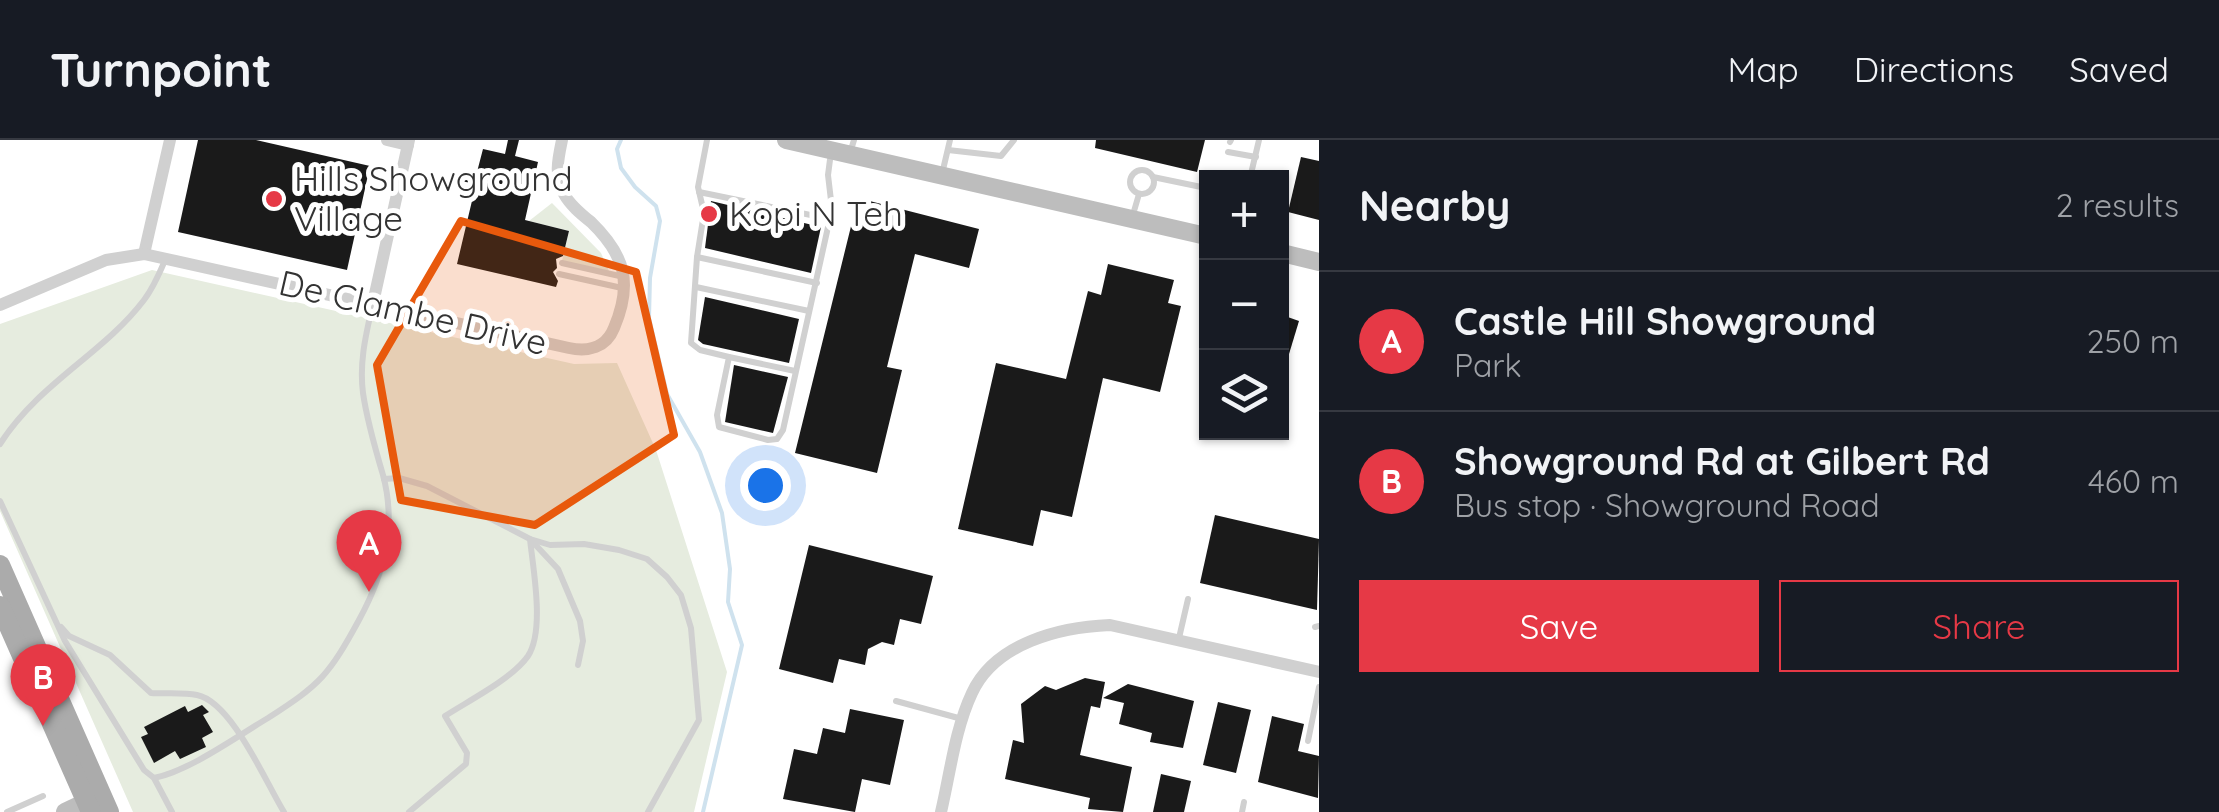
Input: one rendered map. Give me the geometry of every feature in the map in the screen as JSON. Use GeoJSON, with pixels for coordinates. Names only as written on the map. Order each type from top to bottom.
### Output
{"type":"FeatureCollection","features":[{"type":"Feature","properties":{"kind":"main road"},"geometry":{"type":"LineString","coordinates":[[786,140],[834,146],[942,176],[1199,234]]}},
{"type":"Feature","properties":{"kind":"main road"},"geometry":{"type":"LineString","coordinates":[[1289,255],[1319,262]]}},
{"type":"Feature","properties":{"kind":"main road"},"geometry":{"type":"LineString","coordinates":[[0,565],[97,806]]}},
{"type":"Feature","properties":{"kind":"main road"},"geometry":{"type":"LineString","coordinates":[[0,606],[97,806]]}},
{"type":"Feature","properties":{"kind":"main road"},"geometry":{"type":"LineString","coordinates":[[64,812],[97,806]]}},
{"type":"Feature","properties":{"kind":"street"},"geometry":{"type":"LineString","coordinates":[[144,254],[170,140]]}},
{"type":"Feature","properties":{"kind":"street"},"geometry":{"type":"LineString","coordinates":[[372,304],[409,142],[387,140]]}},
{"type":"Feature","properties":{"kind":"street"},"geometry":{"type":"LineString","coordinates":[[562,140],[557,165],[563,193],[614,245],[624,283]]}},
{"type":"Feature","properties":{"kind":"street","name":"De Clambe Drive"},"geometry":{"type":"LineString","coordinates":[[0,305],[106,260],[144,254],[585,350],[601,345],[613,332],[624,283]]}},
{"type":"Feature","properties":{"kind":"street"},"geometry":{"type":"LineString","coordinates":[[941,812],[970,696],[986,671],[1013,650],[1033,641],[1082,626],[1110,625],[1319,672]]}},
{"type":"Feature","properties":{"kind":"lane"},"geometry":{"type":"LineString","coordinates":[[707,140],[698,192],[704,214],[692,343],[700,350],[796,370]]}},
{"type":"Feature","properties":{"kind":"lane"},"geometry":{"type":"LineString","coordinates":[[942,176],[950,140]]}},
{"type":"Feature","properties":{"kind":"lane"},"geometry":{"type":"LineString","coordinates":[[948,150],[1001,156],[1014,140]]}},
{"type":"Feature","properties":{"kind":"lane"},"geometry":{"type":"LineString","coordinates":[[1252,170],[1260,140]]}},
{"type":"Feature","properties":{"kind":"lane"},"geometry":{"type":"LineString","coordinates":[[730,357],[716,423],[722,429],[777,439],[783,430],[830,219],[828,175],[834,146]]}},
{"type":"Feature","properties":{"kind":"lane"},"geometry":{"type":"LineString","coordinates":[[1228,152],[1256,157]]}},
{"type":"Feature","properties":{"kind":"lane"},"geometry":{"type":"LineString","coordinates":[[1139,194],[1130,185],[1133,174],[1144,170],[1153,177],[1199,187]]}},
{"type":"Feature","properties":{"kind":"lane"},"geometry":{"type":"LineString","coordinates":[[1139,194],[1150,191],[1153,177]]}},
{"type":"Feature","properties":{"kind":"lane"},"geometry":{"type":"LineString","coordinates":[[698,192],[830,219]]}},
{"type":"Feature","properties":{"kind":"lane"},"geometry":{"type":"LineString","coordinates":[[1132,219],[1139,194]]}},
{"type":"Feature","properties":{"kind":"lane"},"geometry":{"type":"LineString","coordinates":[[0,444],[50,386],[127,320],[152,289],[166,256]]}},
{"type":"Feature","properties":{"kind":"lane"},"geometry":{"type":"LineString","coordinates":[[697,257],[817,284]]}},
{"type":"Feature","properties":{"kind":"lane"},"geometry":{"type":"LineString","coordinates":[[562,262],[624,283]]}},
{"type":"Feature","properties":{"kind":"lane"},"geometry":{"type":"LineString","coordinates":[[559,274],[624,283]]}},
{"type":"Feature","properties":{"kind":"lane"},"geometry":{"type":"LineString","coordinates":[[696,287],[809,311]]}},
{"type":"Feature","properties":{"kind":"lane"},"geometry":{"type":"LineString","coordinates":[[154,778],[240,735],[315,687],[346,643],[378,584],[387,553],[384,480],[363,392],[362,349],[372,304]]}},
{"type":"Feature","properties":{"kind":"lane"},"geometry":{"type":"LineString","coordinates":[[384,480],[399,478],[427,486],[530,539],[550,545],[584,544],[620,550],[647,559],[667,576],[680,595],[690,628],[699,720],[648,812]]}},
{"type":"Feature","properties":{"kind":"lane"},"geometry":{"type":"LineString","coordinates":[[0,500],[56,622],[109,716],[144,770],[154,778],[172,812]]}},
{"type":"Feature","properties":{"kind":"lane"},"geometry":{"type":"LineString","coordinates":[[530,539],[558,569],[580,620],[583,641],[578,664]]}},
{"type":"Feature","properties":{"kind":"lane"},"geometry":{"type":"LineString","coordinates":[[410,812],[466,764],[467,752],[445,716],[528,656],[536,628],[530,539]]}},
{"type":"Feature","properties":{"kind":"lane"},"geometry":{"type":"LineString","coordinates":[[1178,639],[1188,599]]}},
{"type":"Feature","properties":{"kind":"lane"},"geometry":{"type":"LineString","coordinates":[[56,622],[69,636],[110,655],[150,693],[198,695],[216,704],[240,735],[284,812]]}},
{"type":"Feature","properties":{"kind":"lane"},"geometry":{"type":"LineString","coordinates":[[1308,741],[1319,687]]}},
{"type":"Feature","properties":{"kind":"lane"},"geometry":{"type":"LineString","coordinates":[[896,702],[963,719]]}},
{"type":"Feature","properties":{"kind":"lane"},"geometry":{"type":"LineString","coordinates":[[7,812],[43,796]]}},
{"type":"Feature","properties":{"kind":"lane"},"geometry":{"type":"LineString","coordinates":[[1242,812],[1244,802]]}},
{"type":"Feature","properties":{"kind":"highlighted area"},"geometry":{"type":"Polygon","coordinates":[[[461,221],[636,272],[674,435],[535,525],[401,500],[377,365],[461,221]]]}},
{"type":"Feature","properties":{"kind":"shaded area"},"geometry":{"type":"Polygon","coordinates":[[[552,203],[601,253],[609,271],[562,261],[569,231],[529,221],[552,203]]]}},
{"type":"Feature","properties":{"kind":"shaded area"},"geometry":{"type":"Polygon","coordinates":[[[152,270],[574,364],[617,363],[656,450],[727,672],[694,812],[133,812],[0,511],[0,324],[152,270]]]}},
{"type":"Feature","properties":{"kind":"building","name":"Hills Showground Village"},"geometry":{"type":"Polygon","coordinates":[[[198,140],[256,140],[370,166],[347,270],[178,232],[198,140]]]}},
{"type":"Feature","properties":{"kind":"building"},"geometry":{"type":"Polygon","coordinates":[[[508,140],[519,140],[515,156],[538,162],[525,220],[569,231],[563,256],[556,259],[556,287],[457,264],[476,184],[461,181],[464,169],[477,172],[483,149],[505,154],[508,140]]]}},
{"type":"Feature","properties":{"kind":"building"},"geometry":{"type":"Polygon","coordinates":[[[1096,140],[1205,140],[1197,172],[1095,148],[1096,140]]]}},
{"type":"Feature","properties":{"kind":"building"},"geometry":{"type":"Polygon","coordinates":[[[1301,157],[1319,161],[1319,220],[1289,212],[1301,157]]]}},
{"type":"Feature","properties":{"kind":"building"},"geometry":{"type":"Polygon","coordinates":[[[858,198],[979,229],[969,268],[915,254],[887,367],[902,370],[877,473],[795,453],[858,198]]]}},
{"type":"Feature","properties":{"kind":"building"},"geometry":{"type":"Polygon","coordinates":[[[711,201],[821,227],[811,273],[705,248],[711,201]]]}},
{"type":"Feature","properties":{"kind":"building"},"geometry":{"type":"Polygon","coordinates":[[[1108,264],[1174,280],[1168,303],[1181,306],[1160,392],[1103,378],[1072,517],[1041,510],[1033,546],[958,529],[996,363],[1066,379],[1088,291],[1101,295],[1108,264]]]}},
{"type":"Feature","properties":{"kind":"building"},"geometry":{"type":"Polygon","coordinates":[[[705,297],[799,319],[789,363],[703,344],[698,340],[705,297]]]}},
{"type":"Feature","properties":{"kind":"building"},"geometry":{"type":"Polygon","coordinates":[[[1289,317],[1299,321],[1289,354],[1289,317]]]}},
{"type":"Feature","properties":{"kind":"building"},"geometry":{"type":"Polygon","coordinates":[[[734,365],[788,377],[773,433],[725,422],[734,365]]]}},
{"type":"Feature","properties":{"kind":"building"},"geometry":{"type":"Polygon","coordinates":[[[1215,515],[1319,539],[1317,610],[1200,583],[1215,515]]]}},
{"type":"Feature","properties":{"kind":"building"},"geometry":{"type":"Polygon","coordinates":[[[809,545],[933,576],[921,624],[900,619],[894,645],[882,642],[868,649],[865,665],[839,659],[833,683],[779,669],[809,545]]]}},
{"type":"Feature","properties":{"kind":"building"},"geometry":{"type":"Polygon","coordinates":[[[1085,678],[1105,682],[1100,708],[1091,706],[1080,755],[1132,767],[1123,812],[1088,809],[1090,798],[1005,779],[1013,740],[1024,743],[1021,704],[1045,686],[1056,690],[1085,678]]]}},
{"type":"Feature","properties":{"kind":"building"},"geometry":{"type":"Polygon","coordinates":[[[1128,684],[1194,701],[1183,748],[1150,742],[1152,733],[1119,724],[1124,703],[1103,698],[1128,684]]]}},
{"type":"Feature","properties":{"kind":"building"},"geometry":{"type":"Polygon","coordinates":[[[1218,702],[1251,710],[1236,773],[1203,765],[1218,702]]]}},
{"type":"Feature","properties":{"kind":"building"},"geometry":{"type":"Polygon","coordinates":[[[202,705],[209,712],[203,715],[213,732],[202,738],[206,747],[180,759],[175,751],[154,763],[141,737],[148,734],[144,727],[185,706],[188,712],[202,705]]]}},
{"type":"Feature","properties":{"kind":"building"},"geometry":{"type":"Polygon","coordinates":[[[850,709],[904,720],[890,785],[862,779],[855,812],[783,799],[794,749],[817,754],[823,728],[845,733],[850,709]]]}},
{"type":"Feature","properties":{"kind":"building"},"geometry":{"type":"Polygon","coordinates":[[[1272,716],[1304,724],[1298,751],[1319,756],[1318,798],[1258,782],[1272,716]]]}},
{"type":"Feature","properties":{"kind":"building"},"geometry":{"type":"Polygon","coordinates":[[[1161,774],[1191,781],[1184,812],[1153,812],[1161,774]]]}},
{"type":"Feature","properties":{"kind":"waterway"},"geometry":{"type":"LineString","coordinates":[[621,140],[617,149],[621,168],[656,206],[660,221],[650,278],[649,318],[667,394],[700,452],[722,513],[730,569],[728,602],[742,645],[703,812]]}},
{"type":"Feature","properties":{"kind":"place","name":"Hills Showground Village"},"geometry":{"type":"Point","coordinates":[274,199]}},
{"type":"Feature","properties":{"kind":"place","name":"Kopi N Teh"},"geometry":{"type":"Point","coordinates":[709,214]}},
{"type":"Feature","properties":{"kind":"place","name":"Castle Hill Showground"},"geometry":{"type":"Point","coordinates":[369,592]}},
{"type":"Feature","properties":{"kind":"place","name":"Showground Rd at Gilbert Rd"},"geometry":{"type":"Point","coordinates":[43,726]}}]}
